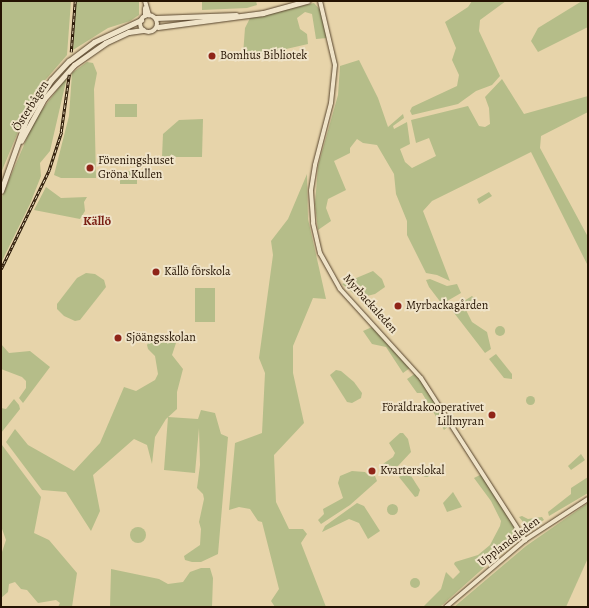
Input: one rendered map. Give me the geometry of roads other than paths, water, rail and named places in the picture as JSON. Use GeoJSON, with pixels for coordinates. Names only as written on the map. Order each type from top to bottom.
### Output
{"type":"FeatureCollection","features":[{"type":"Feature","properties":{"kind":"main road"},"geometry":{"type":"LineString","coordinates":[[156,18],[158,27],[273,11],[307,1]]}},
{"type":"Feature","properties":{"kind":"main road"},"geometry":{"type":"LineString","coordinates":[[143,30],[145,17],[156,18],[214,14],[243,16]]}},
{"type":"Feature","properties":{"kind":"main road","name":"Österbågen"},"geometry":{"type":"LineString","coordinates":[[1,191],[32,108],[58,72],[94,42],[145,17]]}},
{"type":"Feature","properties":{"kind":"main road","name":"Österbågen"},"geometry":{"type":"LineString","coordinates":[[10,168],[38,109],[69,70],[101,45],[129,32],[143,30],[151,33],[158,27]]}},
{"type":"Feature","properties":{"kind":"street","name":"Myrbackaleden"},"geometry":{"type":"LineString","coordinates":[[320,1],[335,65],[331,104],[315,164],[311,191],[312,223],[320,253],[344,293],[422,378],[525,540]]}},
{"type":"Feature","properties":{"kind":"street"},"geometry":{"type":"LineString","coordinates":[[145,2],[145,17]]}},
{"type":"Feature","properties":{"kind":"street","name":"Upplandsleden"},"geometry":{"type":"LineString","coordinates":[[446,607],[525,540],[588,499]]}},
{"type":"Feature","properties":{"kind":"railway"},"geometry":{"type":"LineString","coordinates":[[71,52],[75,1]]}},
{"type":"Feature","properties":{"kind":"railway"},"geometry":{"type":"LineString","coordinates":[[1,269],[49,170],[61,132],[69,75]]}},
{"type":"Feature","properties":{"kind":"place","name":"Bomhus Bibliotek"},"geometry":{"type":"Point","coordinates":[212,56]}},
{"type":"Feature","properties":{"kind":"place","name":"Föreningshuset Gröna Kullen"},"geometry":{"type":"Point","coordinates":[90,168]}},
{"type":"Feature","properties":{"kind":"place","name":"Källö förskola"},"geometry":{"type":"Point","coordinates":[156,272]}},
{"type":"Feature","properties":{"kind":"place","name":"Myrbackagården"},"geometry":{"type":"Point","coordinates":[398,306]}},
{"type":"Feature","properties":{"kind":"place","name":"Sjöängsskolan"},"geometry":{"type":"Point","coordinates":[118,338]}},
{"type":"Feature","properties":{"kind":"place","name":"Föräldrakooperativet Lillmyran"},"geometry":{"type":"Point","coordinates":[492,415]}},
{"type":"Feature","properties":{"kind":"place","name":"Kvarterslokal"},"geometry":{"type":"Point","coordinates":[372,471]}},
{"type":"Feature","properties":{"kind":"district","name":"Källö"},"geometry":{"type":"Point","coordinates":[97,221]}}]}
